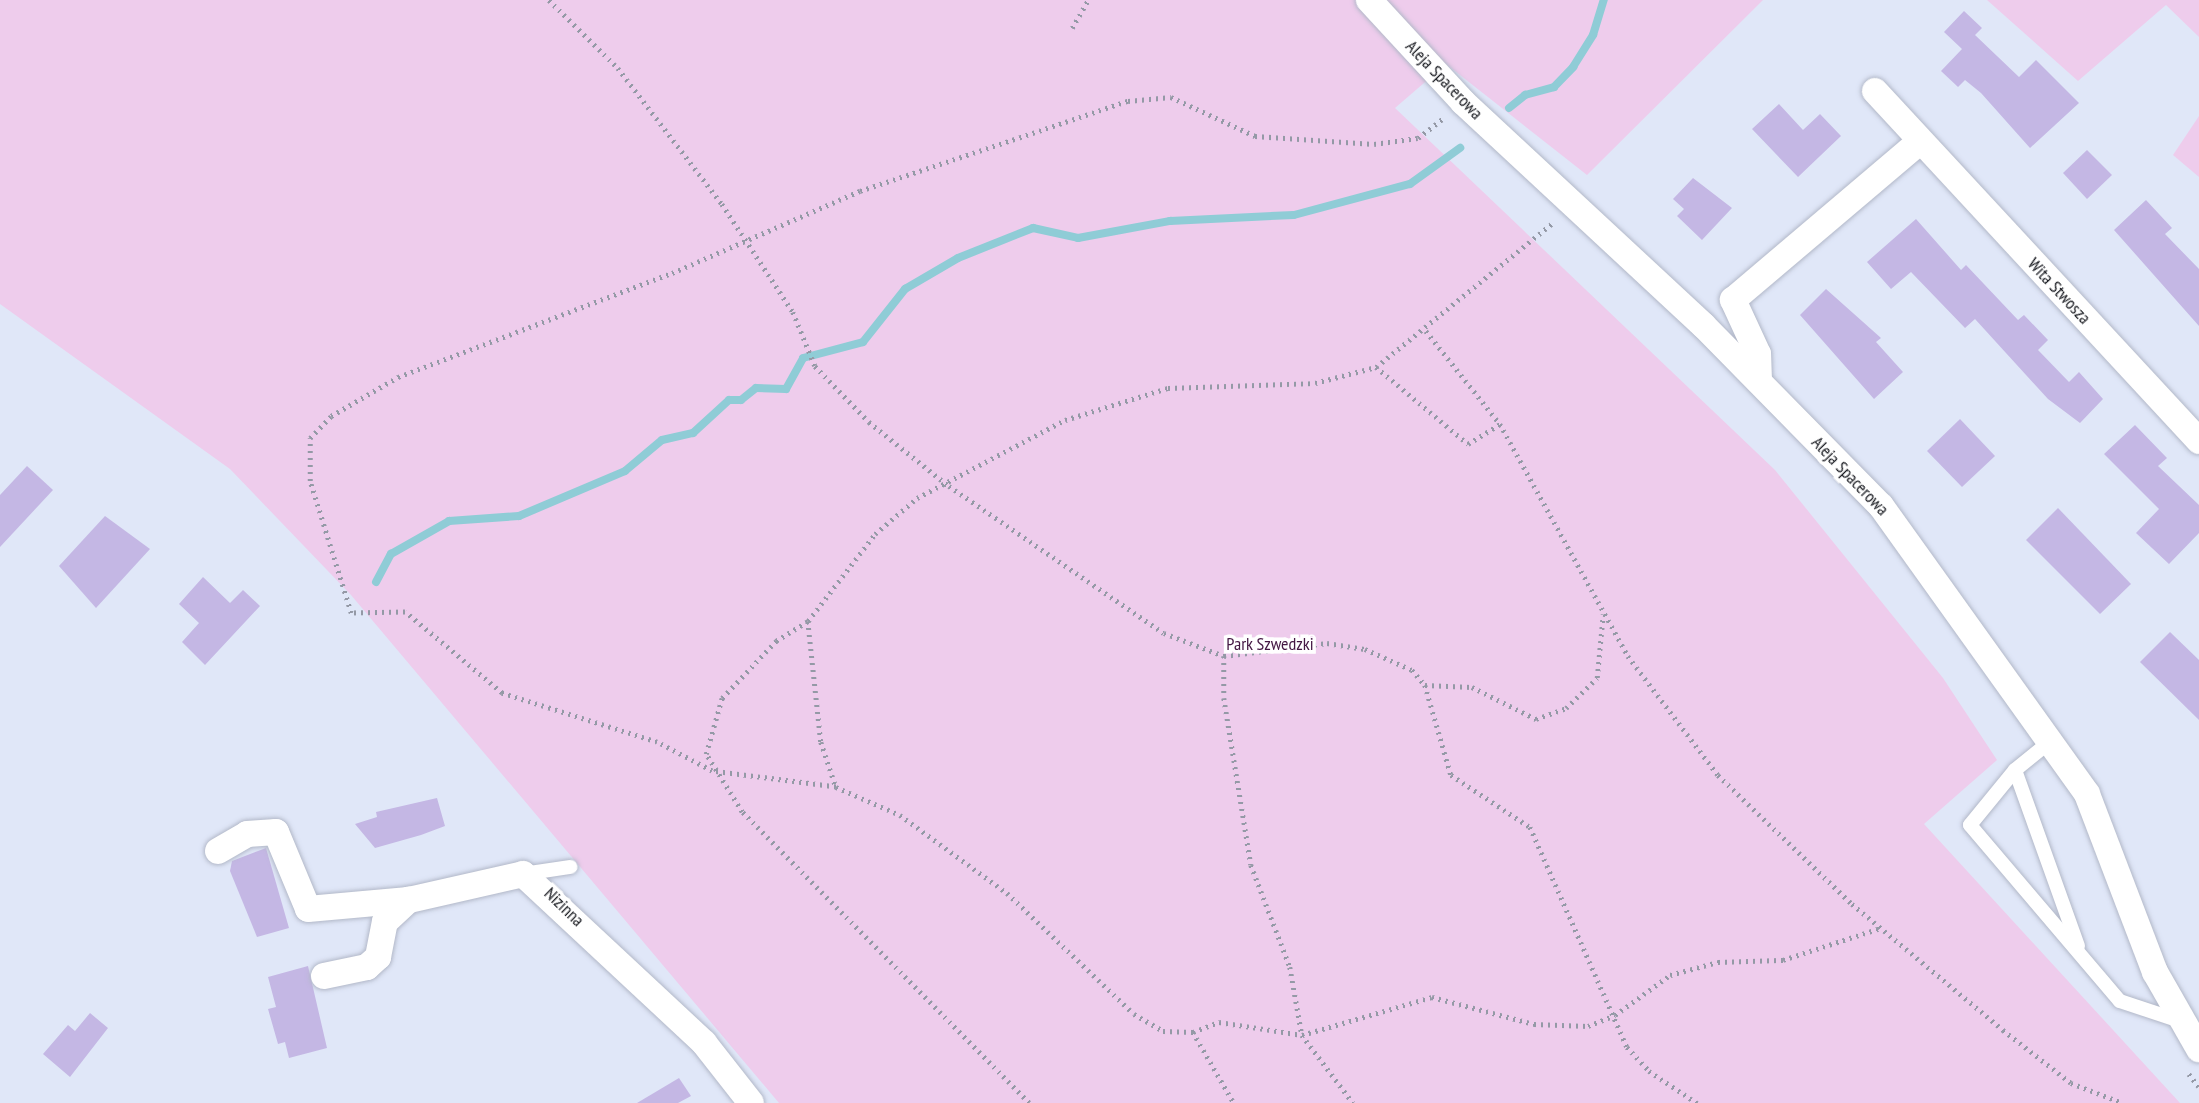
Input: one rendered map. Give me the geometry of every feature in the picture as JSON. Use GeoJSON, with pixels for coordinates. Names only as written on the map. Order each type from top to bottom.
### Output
{"type":"FeatureCollection","features":[{"type":"Feature","properties":{"kind":"street","name":"Aleja Spacerowa"},"geometry":{"type":"LineString","coordinates":[[1369,0],[1451,111],[1561,217],[1688,311],[1881,506],[2053,739],[2087,794],[2155,972],[2199,1049]]}},
{"type":"Feature","properties":{"kind":"street","name":"Wita Stwosza"},"geometry":{"type":"LineString","coordinates":[[1875,91],[1919,142],[2199,441]]}},
{"type":"Feature","properties":{"kind":"street"},"geometry":{"type":"LineString","coordinates":[[1688,311],[1733,300],[1919,142]]}},
{"type":"Feature","properties":{"kind":"street"},"geometry":{"type":"LineString","coordinates":[[1733,300],[1758,354],[1759,381]]}},
{"type":"Feature","properties":{"kind":"street"},"geometry":{"type":"LineString","coordinates":[[218,850],[247,834],[276,832],[307,909],[409,900],[523,874]]}},
{"type":"Feature","properties":{"kind":"street","name":"Nizinna"},"geometry":{"type":"LineString","coordinates":[[523,874],[704,1043],[751,1103]]}},
{"type":"Feature","properties":{"kind":"street"},"geometry":{"type":"LineString","coordinates":[[324,976],[367,967],[378,957],[385,922],[409,900]]}},
{"type":"Feature","properties":{"kind":"lane"},"geometry":{"type":"LineString","coordinates":[[2053,739],[2015,770],[1970,825],[2120,1001],[2184,1022]]}},
{"type":"Feature","properties":{"kind":"lane"},"geometry":{"type":"LineString","coordinates":[[2015,770],[2081,955]]}},
{"type":"Feature","properties":{"kind":"lane"},"geometry":{"type":"LineString","coordinates":[[523,874],[570,867]]}},
{"type":"Feature","properties":{"kind":"path"},"geometry":{"type":"LineString","coordinates":[[549,0],[618,68],[745,239],[793,312],[815,366],[869,422],[949,486],[1164,633],[1224,656],[1328,643],[1365,649],[1412,670],[1425,685],[1451,775],[1530,827],[1615,1015],[1627,1048],[1648,1071],[1697,1103]]}},
{"type":"Feature","properties":{"kind":"path"},"geometry":{"type":"LineString","coordinates":[[1072,28],[1088,0]]}},
{"type":"Feature","properties":{"kind":"path"},"geometry":{"type":"LineString","coordinates":[[1451,111],[1418,138],[1374,145],[1255,136],[1171,97],[1128,101],[1015,134],[398,377],[331,416],[310,438],[310,481],[351,613],[405,612],[502,693],[657,742],[712,771],[836,787],[900,815],[1007,893],[1134,1014],[1163,1031],[1193,1032],[1219,1022],[1302,1035],[1432,997],[1534,1024],[1588,1026],[1615,1015],[1670,975],[1718,962],[1783,960],[1881,928]]}},
{"type":"Feature","properties":{"kind":"path"},"geometry":{"type":"LineString","coordinates":[[1030,1103],[772,845],[712,771],[708,732],[722,698],[776,641],[808,621],[875,534],[916,498],[949,486],[1065,420],[1168,388],[1315,383],[1376,367],[1426,331],[1561,217]]}},
{"type":"Feature","properties":{"kind":"path"},"geometry":{"type":"LineString","coordinates":[[1426,331],[1500,424],[1604,613],[1717,775],[1881,928],[2071,1083],[2123,1103]]}},
{"type":"Feature","properties":{"kind":"path"},"geometry":{"type":"LineString","coordinates":[[1376,367],[1468,444],[1500,424]]}},
{"type":"Feature","properties":{"kind":"path"},"geometry":{"type":"LineString","coordinates":[[1425,685],[1472,687],[1536,719],[1566,708],[1597,678],[1604,613]]}},
{"type":"Feature","properties":{"kind":"path"},"geometry":{"type":"LineString","coordinates":[[808,621],[821,742],[836,787]]}},
{"type":"Feature","properties":{"kind":"path"},"geometry":{"type":"LineString","coordinates":[[1224,656],[1224,698],[1251,865],[1290,967],[1302,1035],[1353,1103]]}},
{"type":"Feature","properties":{"kind":"path"},"geometry":{"type":"LineString","coordinates":[[1193,1032],[1234,1103]]}},
{"type":"Feature","properties":{"kind":"green space","name":"Park Szwedzki"},"geometry":{"type":"Polygon","coordinates":[[[0,0],[1763,0],[1587,175],[1446,64],[1395,108],[1775,470],[1943,678],[1997,760],[1924,824],[2180,1103],[779,1103],[351,595],[230,469],[0,304],[0,0]]]}},
{"type":"Feature","properties":{"kind":"green space"},"geometry":{"type":"Polygon","coordinates":[[[1987,0],[2199,0],[2199,37],[2166,5],[2078,81],[1987,0]]]}},
{"type":"Feature","properties":{"kind":"green space"},"geometry":{"type":"Polygon","coordinates":[[[2199,116],[2199,177],[2173,155],[2199,116]]]}},
{"type":"Feature","properties":{"kind":"building"},"geometry":{"type":"Polygon","coordinates":[[[1964,11],[1982,28],[1975,35],[2019,77],[2036,60],[2079,103],[2030,148],[1981,93],[1965,80],[1958,87],[1941,71],[1962,49],[1944,32],[1964,11]]]}},
{"type":"Feature","properties":{"kind":"building"},"geometry":{"type":"Polygon","coordinates":[[[1779,104],[1803,130],[1820,114],[1841,136],[1798,177],[1752,129],[1779,104]]]}},
{"type":"Feature","properties":{"kind":"building"},"geometry":{"type":"Polygon","coordinates":[[[2087,150],[2112,175],[2087,199],[2063,173],[2087,150]]]}},
{"type":"Feature","properties":{"kind":"building"},"geometry":{"type":"Polygon","coordinates":[[[1693,178],[1732,208],[1702,240],[1677,216],[1684,209],[1673,199],[1693,178]]]}},
{"type":"Feature","properties":{"kind":"building"},"geometry":{"type":"Polygon","coordinates":[[[2146,200],[2172,228],[2165,234],[2199,269],[2199,326],[2114,230],[2146,200]]]}},
{"type":"Feature","properties":{"kind":"building"},"geometry":{"type":"Polygon","coordinates":[[[1916,219],[1961,270],[1966,265],[2018,320],[2024,315],[2048,340],[2038,350],[2069,382],[2079,372],[2103,399],[2080,423],[2048,399],[1975,319],[1965,328],[1911,272],[1891,289],[1867,262],[1916,219]]]}},
{"type":"Feature","properties":{"kind":"building"},"geometry":{"type":"Polygon","coordinates":[[[1826,289],[1881,338],[1876,342],[1903,372],[1874,399],[1800,315],[1826,289]]]}},
{"type":"Feature","properties":{"kind":"building"},"geometry":{"type":"Polygon","coordinates":[[[1960,419],[1995,456],[1962,487],[1927,451],[1960,419]]]}},
{"type":"Feature","properties":{"kind":"building"},"geometry":{"type":"Polygon","coordinates":[[[2135,425],[2167,458],[2158,466],[2199,505],[2199,533],[2169,564],[2136,533],[2159,509],[2104,454],[2135,425]]]}},
{"type":"Feature","properties":{"kind":"building"},"geometry":{"type":"Polygon","coordinates":[[[27,466],[53,490],[0,547],[0,495],[27,466]]]}},
{"type":"Feature","properties":{"kind":"building"},"geometry":{"type":"Polygon","coordinates":[[[2058,508],[2131,584],[2100,614],[2026,540],[2058,508]]]}},
{"type":"Feature","properties":{"kind":"building"},"geometry":{"type":"Polygon","coordinates":[[[105,516],[150,549],[96,608],[59,566],[105,516]]]}},
{"type":"Feature","properties":{"kind":"building"},"geometry":{"type":"Polygon","coordinates":[[[203,577],[230,603],[243,590],[260,606],[205,665],[182,642],[199,623],[179,604],[203,577]]]}},
{"type":"Feature","properties":{"kind":"building"},"geometry":{"type":"Polygon","coordinates":[[[2170,632],[2199,660],[2199,720],[2140,662],[2170,632]]]}},
{"type":"Feature","properties":{"kind":"building"},"geometry":{"type":"Polygon","coordinates":[[[437,798],[445,826],[421,835],[375,848],[355,824],[377,817],[376,812],[437,798]]]}},
{"type":"Feature","properties":{"kind":"building"},"geometry":{"type":"Polygon","coordinates":[[[266,848],[289,928],[257,937],[230,871],[232,861],[266,848]]]}},
{"type":"Feature","properties":{"kind":"building"},"geometry":{"type":"Polygon","coordinates":[[[308,966],[327,1048],[289,1058],[285,1042],[278,1044],[268,1009],[276,1007],[268,977],[308,966]]]}},
{"type":"Feature","properties":{"kind":"building"},"geometry":{"type":"Polygon","coordinates":[[[90,1013],[108,1028],[70,1077],[43,1054],[68,1025],[75,1031],[90,1013]]]}},
{"type":"Feature","properties":{"kind":"building"},"geometry":{"type":"Polygon","coordinates":[[[679,1078],[691,1096],[678,1103],[637,1103],[679,1078]]]}},
{"type":"Feature","properties":{"kind":"waterway"},"geometry":{"type":"LineString","coordinates":[[1509,108],[1525,95],[1554,87],[1573,67],[1593,35],[1604,0]]}},
{"type":"Feature","properties":{"kind":"waterway"},"geometry":{"type":"LineString","coordinates":[[376,582],[391,554],[449,521],[519,516],[625,471],[662,440],[693,433],[729,400],[741,400],[756,388],[786,389],[803,358],[863,342],[905,289],[958,258],[1033,228],[1078,238],[1170,221],[1294,215],[1410,184],[1460,148]]}}]}
